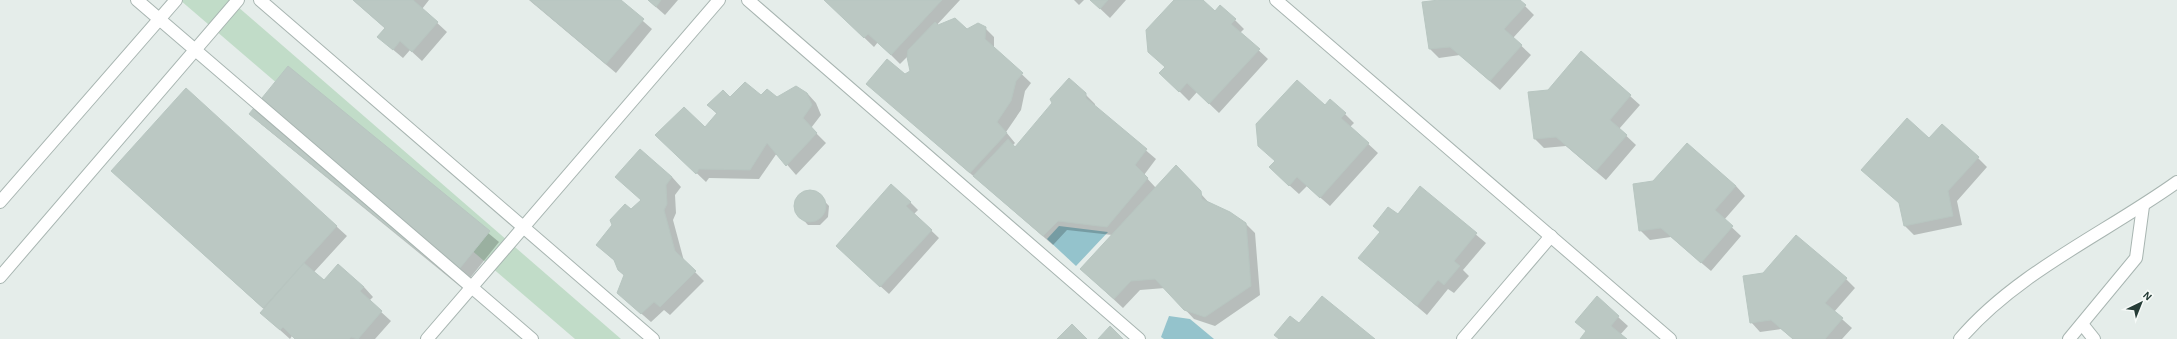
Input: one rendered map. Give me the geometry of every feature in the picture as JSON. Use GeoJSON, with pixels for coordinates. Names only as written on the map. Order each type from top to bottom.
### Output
{"type":"FeatureCollection","features":[{"type":"Feature","properties":{"kind":"street"},"geometry":{"type":"LineString","coordinates":[[137,0],[532,339]]}},
{"type":"Feature","properties":{"kind":"street"},"geometry":{"type":"LineString","coordinates":[[0,202],[176,0]]}},
{"type":"Feature","properties":{"kind":"street"},"geometry":{"type":"LineString","coordinates":[[0,277],[238,0]]}},
{"type":"Feature","properties":{"kind":"street"},"geometry":{"type":"LineString","coordinates":[[260,0],[653,339]]}},
{"type":"Feature","properties":{"kind":"street"},"geometry":{"type":"LineString","coordinates":[[427,339],[719,0]]}},
{"type":"Feature","properties":{"kind":"street"},"geometry":{"type":"LineString","coordinates":[[748,0],[1139,339]]}},
{"type":"Feature","properties":{"kind":"street"},"geometry":{"type":"LineString","coordinates":[[1276,0],[1670,339]]}},
{"type":"Feature","properties":{"kind":"street"},"geometry":{"type":"LineString","coordinates":[[1960,339],[1974,323],[2030,276],[2143,206],[2177,182]]}},
{"type":"Feature","properties":{"kind":"street"},"geometry":{"type":"LineString","coordinates":[[2070,339],[2136,258],[2143,206]]}},
{"type":"Feature","properties":{"kind":"street"},"geometry":{"type":"LineString","coordinates":[[1463,339],[1551,236]]}},
{"type":"Feature","properties":{"kind":"street"},"geometry":{"type":"LineString","coordinates":[[2082,324],[2094,339]]}},
{"type":"Feature","properties":{"kind":"green space"},"geometry":{"type":"Polygon","coordinates":[[[180,0],[230,0],[621,339],[575,339],[180,0]]]}},
{"type":"Feature","properties":{"kind":"water"},"geometry":{"type":"Polygon","coordinates":[[[1059,226],[1108,232],[1076,266],[1047,239],[1059,226]]]}},
{"type":"Feature","properties":{"kind":"water"},"geometry":{"type":"Polygon","coordinates":[[[1169,316],[1190,319],[1214,339],[1164,339],[1161,337],[1169,316]]]}},
{"type":"Feature","properties":{"kind":"building"},"geometry":{"type":"Polygon","coordinates":[[[353,0],[413,0],[438,22],[412,52],[400,41],[393,50],[377,37],[385,28],[353,0]]]}},
{"type":"Feature","properties":{"kind":"building"},"geometry":{"type":"Polygon","coordinates":[[[530,0],[621,0],[644,19],[606,64],[530,0]]]}},
{"type":"Feature","properties":{"kind":"building"},"geometry":{"type":"Polygon","coordinates":[[[648,0],[661,0],[656,7],[648,0]]]}},
{"type":"Feature","properties":{"kind":"building"},"geometry":{"type":"Polygon","coordinates":[[[824,0],[942,0],[891,55],[868,34],[864,38],[824,0]]]}},
{"type":"Feature","properties":{"kind":"building"},"geometry":{"type":"Polygon","coordinates":[[[1090,0],[1108,0],[1100,9],[1090,0]]]}},
{"type":"Feature","properties":{"kind":"building"},"geometry":{"type":"Polygon","coordinates":[[[1174,0],[1203,0],[1215,11],[1220,5],[1236,19],[1231,24],[1260,49],[1209,104],[1187,83],[1179,92],[1159,73],[1165,67],[1148,52],[1146,30],[1174,0]]]}},
{"type":"Feature","properties":{"kind":"building"},"geometry":{"type":"Polygon","coordinates":[[[1439,0],[1520,0],[1526,5],[1504,29],[1522,45],[1490,81],[1450,47],[1429,49],[1422,2],[1439,0]]]}},
{"type":"Feature","properties":{"kind":"building"},"geometry":{"type":"Polygon","coordinates":[[[955,18],[967,29],[978,23],[986,27],[985,39],[1023,73],[1016,81],[1011,101],[997,122],[1007,133],[970,173],[866,84],[887,59],[905,74],[910,71],[907,57],[908,50],[935,22],[938,25],[955,18]]]}},
{"type":"Feature","properties":{"kind":"building"},"geometry":{"type":"Polygon","coordinates":[[[1581,51],[1631,95],[1610,120],[1627,135],[1596,171],[1556,137],[1534,139],[1528,92],[1548,90],[1581,51]]]}},
{"type":"Feature","properties":{"kind":"building"},"geometry":{"type":"Polygon","coordinates":[[[288,66],[490,231],[452,278],[249,114],[288,66]]]}},
{"type":"Feature","properties":{"kind":"building"},"geometry":{"type":"Polygon","coordinates":[[[1069,78],[1086,93],[1086,98],[1147,149],[1135,165],[1148,178],[1107,227],[1058,221],[1043,236],[973,176],[1008,139],[1015,147],[1052,103],[1050,99],[1069,78]]]}},
{"type":"Feature","properties":{"kind":"building"},"geometry":{"type":"Polygon","coordinates":[[[1297,80],[1325,105],[1330,99],[1346,113],[1341,118],[1369,143],[1320,198],[1297,177],[1289,186],[1269,167],[1275,161],[1258,146],[1256,124],[1297,80]]]}},
{"type":"Feature","properties":{"kind":"building"},"geometry":{"type":"Polygon","coordinates":[[[745,82],[761,95],[767,89],[777,97],[796,86],[807,93],[812,105],[803,118],[817,133],[786,166],[767,143],[750,170],[699,169],[696,174],[655,135],[684,107],[705,127],[717,113],[707,105],[723,90],[730,97],[745,82]]]}},
{"type":"Feature","properties":{"kind":"building"},"geometry":{"type":"Polygon","coordinates":[[[186,88],[337,226],[263,308],[111,171],[186,88]]]}},
{"type":"Feature","properties":{"kind":"building"},"geometry":{"type":"Polygon","coordinates":[[[1907,118],[1929,138],[1942,124],[1979,157],[1948,191],[1953,216],[1904,226],[1899,203],[1861,170],[1907,118]]]}},
{"type":"Feature","properties":{"kind":"building"},"geometry":{"type":"Polygon","coordinates":[[[1687,143],[1736,186],[1715,210],[1733,226],[1701,263],[1661,228],[1639,231],[1633,184],[1653,181],[1687,143]]]}},
{"type":"Feature","properties":{"kind":"building"},"geometry":{"type":"Polygon","coordinates":[[[640,149],[672,177],[666,185],[667,204],[664,210],[675,251],[696,271],[660,307],[654,302],[641,314],[617,293],[624,275],[618,270],[614,260],[596,245],[612,225],[610,220],[625,204],[631,209],[641,200],[615,177],[640,149]]]}},
{"type":"Feature","properties":{"kind":"building"},"geometry":{"type":"Polygon","coordinates":[[[1176,165],[1201,191],[1202,199],[1230,212],[1246,223],[1251,286],[1205,317],[1184,310],[1155,279],[1131,281],[1114,299],[1080,269],[1176,165]]]}},
{"type":"Feature","properties":{"kind":"building"},"geometry":{"type":"Polygon","coordinates":[[[891,184],[911,202],[906,206],[932,230],[880,287],[836,246],[891,184]]]}},
{"type":"Feature","properties":{"kind":"building"},"geometry":{"type":"Polygon","coordinates":[[[1420,186],[1477,233],[1454,261],[1460,266],[1444,285],[1438,280],[1417,306],[1358,258],[1380,232],[1373,226],[1388,207],[1398,214],[1420,186]]]}},
{"type":"Feature","properties":{"kind":"building"},"geometry":{"type":"Polygon","coordinates":[[[807,190],[813,190],[823,197],[826,206],[825,212],[819,219],[813,222],[807,222],[797,215],[794,209],[794,203],[801,193],[807,190]]]}},
{"type":"Feature","properties":{"kind":"building"},"geometry":{"type":"Polygon","coordinates":[[[1796,235],[1847,278],[1825,303],[1843,318],[1825,339],[1793,339],[1771,320],[1750,323],[1743,276],[1763,273],[1796,235]]]}},
{"type":"Feature","properties":{"kind":"building"},"geometry":{"type":"Polygon","coordinates":[[[304,263],[324,280],[338,264],[364,287],[360,291],[382,311],[358,339],[351,337],[349,339],[295,339],[283,327],[280,330],[260,313],[304,263]]]}},
{"type":"Feature","properties":{"kind":"building"},"geometry":{"type":"Polygon","coordinates":[[[1322,296],[1375,339],[1279,339],[1274,335],[1290,316],[1299,323],[1322,296]]]}},
{"type":"Feature","properties":{"kind":"building"},"geometry":{"type":"Polygon","coordinates":[[[1597,296],[1619,316],[1611,326],[1627,339],[1580,339],[1586,331],[1575,322],[1597,296]]]}},
{"type":"Feature","properties":{"kind":"building"},"geometry":{"type":"Polygon","coordinates":[[[1072,324],[1087,339],[1057,339],[1072,324]]]}},
{"type":"Feature","properties":{"kind":"building"},"geometry":{"type":"Polygon","coordinates":[[[1110,326],[1123,339],[1098,339],[1110,326]]]}}]}
